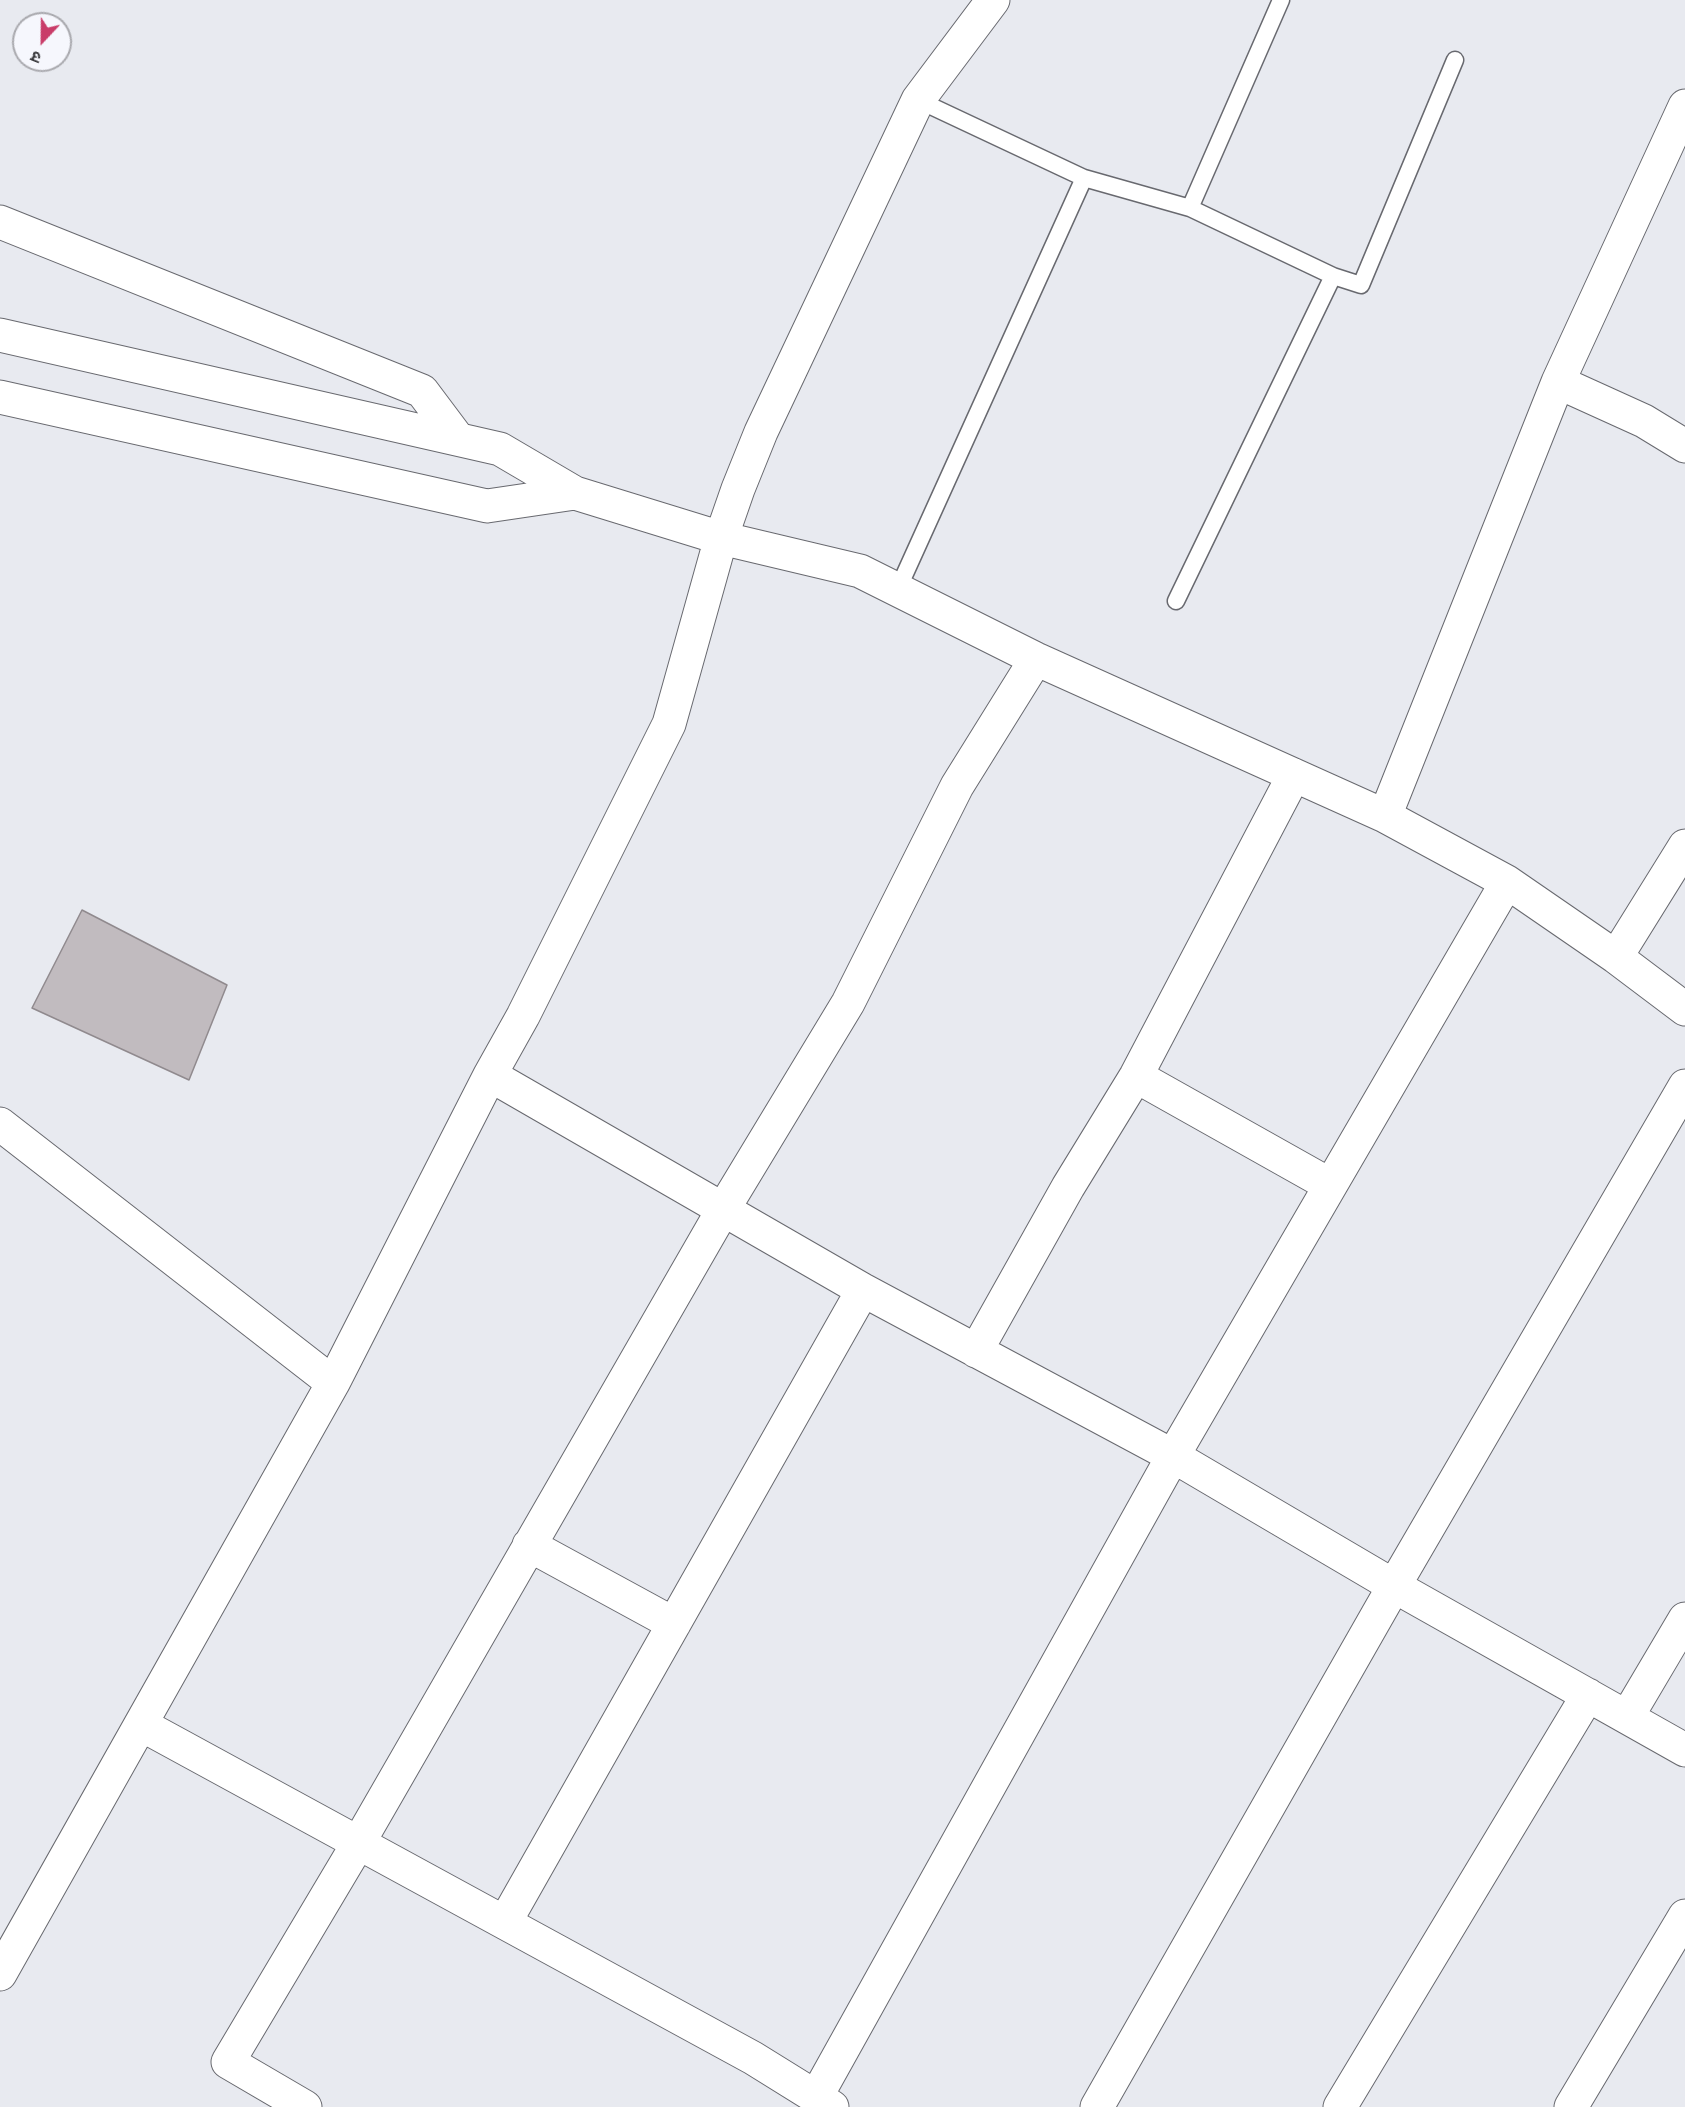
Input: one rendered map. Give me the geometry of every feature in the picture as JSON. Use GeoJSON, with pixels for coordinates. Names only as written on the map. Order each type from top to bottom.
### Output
{"type":"FeatureCollection","features":[{"type":"Feature","properties":{"kind":"street"},"geometry":{"type":"LineString","coordinates":[[0,1974],[333,1383],[490,1074],[523,1017],[669,723],[721,538],[761,432],[918,100],[993,0]]}},
{"type":"Feature","properties":{"kind":"street"},"geometry":{"type":"LineString","coordinates":[[1385,816],[1558,382],[1685,106]]}},
{"type":"Feature","properties":{"kind":"street"},"geometry":{"type":"LineString","coordinates":[[0,222],[422,391],[458,439]]}},
{"type":"Feature","properties":{"kind":"street"},"geometry":{"type":"LineString","coordinates":[[0,334],[500,449],[575,493],[721,538],[860,571],[1036,659],[1385,816],[1507,882],[1616,957],[1685,1009]]}},
{"type":"Feature","properties":{"kind":"street"},"geometry":{"type":"LineString","coordinates":[[1558,382],[1644,421],[1685,446]]}},
{"type":"Feature","properties":{"kind":"street"},"geometry":{"type":"LineString","coordinates":[[0,397],[487,506],[575,493]]}},
{"type":"Feature","properties":{"kind":"street"},"geometry":{"type":"LineString","coordinates":[[305,2107],[228,2062],[359,1842],[724,1208],[848,1003],[957,786],[1036,659]]}},
{"type":"Feature","properties":{"kind":"street"},"geometry":{"type":"LineString","coordinates":[[976,1351],[1068,1187],[1136,1076],[1294,776]]}},
{"type":"Feature","properties":{"kind":"street"},"geometry":{"type":"LineString","coordinates":[[1616,957],[1685,846]]}},
{"type":"Feature","properties":{"kind":"street"},"geometry":{"type":"LineString","coordinates":[[142,1725],[753,2058],[824,2102],[1173,1456],[1507,882]]}},
{"type":"Feature","properties":{"kind":"street"},"geometry":{"type":"LineString","coordinates":[[490,1074],[863,1290],[1173,1456],[1394,1586],[1685,1750]]}},
{"type":"Feature","properties":{"kind":"street"},"geometry":{"type":"LineString","coordinates":[[1136,1076],[1330,1185]]}},
{"type":"Feature","properties":{"kind":"street"},"geometry":{"type":"LineString","coordinates":[[1097,2107],[1394,1586],[1685,1086]]}},
{"type":"Feature","properties":{"kind":"street"},"geometry":{"type":"LineString","coordinates":[[0,1124],[333,1383]]}},
{"type":"Feature","properties":{"kind":"street"},"geometry":{"type":"LineString","coordinates":[[505,1922],[863,1290]]}},
{"type":"Feature","properties":{"kind":"street"},"geometry":{"type":"LineString","coordinates":[[529,1545],[674,1624]]}},
{"type":"Feature","properties":{"kind":"street"},"geometry":{"type":"LineString","coordinates":[[1627,1717],[1685,1619]]}},
{"type":"Feature","properties":{"kind":"street"},"geometry":{"type":"LineString","coordinates":[[1341,2107],[1588,1695]]}},
{"type":"Feature","properties":{"kind":"street"},"geometry":{"type":"LineString","coordinates":[[1571,2107],[1685,1916]]}},
{"type":"Feature","properties":{"kind":"lane"},"geometry":{"type":"LineString","coordinates":[[1190,208],[1281,0]]}},
{"type":"Feature","properties":{"kind":"lane"},"geometry":{"type":"LineString","coordinates":[[918,100],[1084,178],[1190,208],[1333,276],[1361,285],[1455,60]]}},
{"type":"Feature","properties":{"kind":"lane"},"geometry":{"type":"LineString","coordinates":[[898,589],[1084,178]]}},
{"type":"Feature","properties":{"kind":"lane"},"geometry":{"type":"LineString","coordinates":[[1176,601],[1333,276]]}},
{"type":"Feature","properties":{"kind":"building"},"geometry":{"type":"Polygon","coordinates":[[[82,910],[227,985],[189,1080],[32,1008],[82,910]]]}}]}
